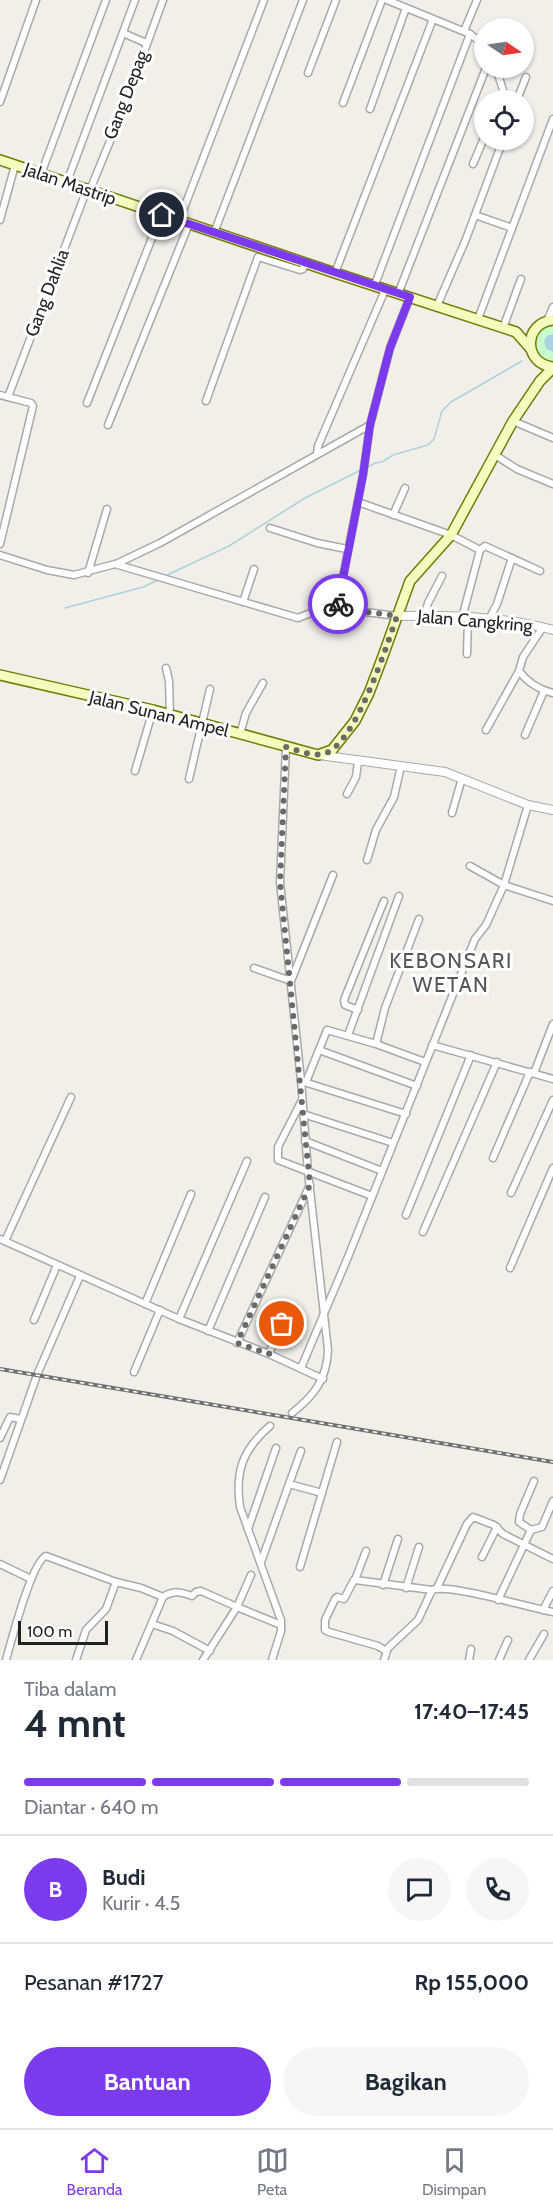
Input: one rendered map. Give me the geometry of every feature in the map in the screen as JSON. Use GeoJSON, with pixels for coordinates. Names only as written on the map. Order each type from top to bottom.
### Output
{"type":"FeatureCollection","features":[{"type":"Feature","properties":{"kind":"main road","name":"Jalan Mastrip"},"geometry":{"type":"LineString","coordinates":[[0,160],[214,232],[262,253],[306,263],[516,332],[535,328],[551,320]]}},
{"type":"Feature","properties":{"kind":"main road"},"geometry":{"type":"LineString","coordinates":[[530,348],[530,340],[535,328]]}},
{"type":"Feature","properties":{"kind":"main road"},"geometry":{"type":"LineString","coordinates":[[318,755],[332,750],[355,721],[369,693],[410,581],[451,535],[513,421],[540,381],[553,367],[540,364],[516,332]]}},
{"type":"Feature","properties":{"kind":"main road"},"geometry":{"type":"LineString","coordinates":[[540,364],[540,381]]}},
{"type":"Feature","properties":{"kind":"main road","name":"Jalan Sunan Ampel"},"geometry":{"type":"LineString","coordinates":[[0,675],[153,710],[318,755]]}},
{"type":"Feature","properties":{"kind":"street"},"geometry":{"type":"LineString","coordinates":[[0,101],[36,0]]}},
{"type":"Feature","properties":{"kind":"street"},"geometry":{"type":"LineString","coordinates":[[42,174],[106,0]]}},
{"type":"Feature","properties":{"kind":"street"},"geometry":{"type":"LineString","coordinates":[[67,182],[135,0]]}},
{"type":"Feature","properties":{"kind":"street","name":"Gang Depag"},"geometry":{"type":"LineString","coordinates":[[89,189],[124,107],[163,0]]}},
{"type":"Feature","properties":{"kind":"street"},"geometry":{"type":"LineString","coordinates":[[179,221],[264,0]]}},
{"type":"Feature","properties":{"kind":"street"},"geometry":{"type":"LineString","coordinates":[[214,232],[303,0]]}},
{"type":"Feature","properties":{"kind":"street"},"geometry":{"type":"LineString","coordinates":[[308,73],[336,0]]}},
{"type":"Feature","properties":{"kind":"street"},"geometry":{"type":"LineString","coordinates":[[343,103],[382,0]]}},
{"type":"Feature","properties":{"kind":"street"},"geometry":{"type":"LineString","coordinates":[[387,0],[433,19],[466,29],[474,36]]}},
{"type":"Feature","properties":{"kind":"street"},"geometry":{"type":"LineString","coordinates":[[374,286],[477,0]]}},
{"type":"Feature","properties":{"kind":"street"},"geometry":{"type":"LineString","coordinates":[[370,109],[406,8]]}},
{"type":"Feature","properties":{"kind":"street"},"geometry":{"type":"LineString","coordinates":[[335,273],[433,19]]}},
{"type":"Feature","properties":{"kind":"street"},"geometry":{"type":"LineString","coordinates":[[123,33],[146,43]]}},
{"type":"Feature","properties":{"kind":"street"},"geometry":{"type":"LineString","coordinates":[[398,294],[482,78]]}},
{"type":"Feature","properties":{"kind":"street"},"geometry":{"type":"LineString","coordinates":[[478,319],[553,119]]}},
{"type":"Feature","properties":{"kind":"street"},"geometry":{"type":"LineString","coordinates":[[473,164],[479,150]]}},
{"type":"Feature","properties":{"kind":"street"},"geometry":{"type":"LineString","coordinates":[[437,306],[499,150]]}},
{"type":"Feature","properties":{"kind":"street"},"geometry":{"type":"LineString","coordinates":[[0,220],[15,165]]}},
{"type":"Feature","properties":{"kind":"street","name":"Gang Dahlia"},"geometry":{"type":"LineString","coordinates":[[8,397],[89,189]]}},
{"type":"Feature","properties":{"kind":"street"},"geometry":{"type":"LineString","coordinates":[[87,403],[162,215]]}},
{"type":"Feature","properties":{"kind":"street"},"geometry":{"type":"LineString","coordinates":[[475,215],[512,228]]}},
{"type":"Feature","properties":{"kind":"street"},"geometry":{"type":"LineString","coordinates":[[108,425],[189,224]]}},
{"type":"Feature","properties":{"kind":"street"},"geometry":{"type":"LineString","coordinates":[[206,401],[258,257],[262,253]]}},
{"type":"Feature","properties":{"kind":"street"},"geometry":{"type":"LineString","coordinates":[[503,328],[521,279]]}},
{"type":"Feature","properties":{"kind":"street"},"geometry":{"type":"LineString","coordinates":[[317,454],[318,446],[385,290]]}},
{"type":"Feature","properties":{"kind":"street"},"geometry":{"type":"LineString","coordinates":[[337,608],[363,475],[370,425],[390,348],[410,297]]}},
{"type":"Feature","properties":{"kind":"street"},"geometry":{"type":"LineString","coordinates":[[551,320],[553,307]]}},
{"type":"Feature","properties":{"kind":"street"},"geometry":{"type":"LineString","coordinates":[[0,395],[31,403],[33,406],[0,544]]}},
{"type":"Feature","properties":{"kind":"street"},"geometry":{"type":"LineString","coordinates":[[513,421],[553,438]]}},
{"type":"Feature","properties":{"kind":"street"},"geometry":{"type":"LineString","coordinates":[[0,555],[56,572],[74,575],[115,564],[221,509],[370,425]]}},
{"type":"Feature","properties":{"kind":"street"},"geometry":{"type":"LineString","coordinates":[[495,455],[517,469],[553,484]]}},
{"type":"Feature","properties":{"kind":"street"},"geometry":{"type":"LineString","coordinates":[[393,515],[405,488]]}},
{"type":"Feature","properties":{"kind":"street"},"geometry":{"type":"LineString","coordinates":[[358,502],[451,535],[480,550]]}},
{"type":"Feature","properties":{"kind":"street"},"geometry":{"type":"LineString","coordinates":[[88,573],[107,509]]}},
{"type":"Feature","properties":{"kind":"street"},"geometry":{"type":"LineString","coordinates":[[270,528],[317,543],[347,549]]}},
{"type":"Feature","properties":{"kind":"street"},"geometry":{"type":"LineString","coordinates":[[467,654],[465,618],[480,550],[484,546],[540,571]]}},
{"type":"Feature","properties":{"kind":"street"},"geometry":{"type":"LineString","coordinates":[[489,620],[497,604],[512,558]]}},
{"type":"Feature","properties":{"kind":"street"},"geometry":{"type":"LineString","coordinates":[[115,564],[298,618],[316,609],[337,608],[397,616]]}},
{"type":"Feature","properties":{"kind":"street"},"geometry":{"type":"LineString","coordinates":[[243,602],[254,569]]}},
{"type":"Feature","properties":{"kind":"street"},"geometry":{"type":"LineString","coordinates":[[424,615],[442,576]]}},
{"type":"Feature","properties":{"kind":"street","name":"Jalan Cangkring"},"geometry":{"type":"LineString","coordinates":[[397,616],[424,615],[489,620],[553,630]]}},
{"type":"Feature","properties":{"kind":"street"},"geometry":{"type":"LineString","coordinates":[[486,730],[519,671],[523,657],[543,627]]}},
{"type":"Feature","properties":{"kind":"street"},"geometry":{"type":"LineString","coordinates":[[165,668],[169,679],[170,715]]}},
{"type":"Feature","properties":{"kind":"street"},"geometry":{"type":"LineString","coordinates":[[519,671],[544,691],[553,693]]}},
{"type":"Feature","properties":{"kind":"street"},"geometry":{"type":"LineString","coordinates":[[240,734],[246,713],[263,683]]}},
{"type":"Feature","properties":{"kind":"street"},"geometry":{"type":"LineString","coordinates":[[189,779],[210,689]]}},
{"type":"Feature","properties":{"kind":"street"},"geometry":{"type":"LineString","coordinates":[[525,735],[544,691]]}},
{"type":"Feature","properties":{"kind":"street"},"geometry":{"type":"LineString","coordinates":[[135,771],[153,710]]}},
{"type":"Feature","properties":{"kind":"street"},"geometry":{"type":"LineString","coordinates":[[339,743],[339,753],[344,760]]}},
{"type":"Feature","properties":{"kind":"street"},"geometry":{"type":"LineString","coordinates":[[286,747],[280,882],[303,1081],[302,1099],[308,1172],[328,1356],[323,1379],[309,1400],[292,1413]]}},
{"type":"Feature","properties":{"kind":"street"},"geometry":{"type":"LineString","coordinates":[[318,755],[433,770],[462,778],[528,806],[553,810]]}},
{"type":"Feature","properties":{"kind":"street"},"geometry":{"type":"LineString","coordinates":[[347,794],[356,777],[358,762]]}},
{"type":"Feature","properties":{"kind":"street"},"geometry":{"type":"LineString","coordinates":[[368,860],[376,830],[394,797],[401,766]]}},
{"type":"Feature","properties":{"kind":"street"},"geometry":{"type":"LineString","coordinates":[[452,813],[462,778]]}},
{"type":"Feature","properties":{"kind":"street"},"geometry":{"type":"LineString","coordinates":[[301,1368],[406,1114],[475,939],[486,925],[504,885],[528,806]]}},
{"type":"Feature","properties":{"kind":"street"},"geometry":{"type":"LineString","coordinates":[[470,866],[504,885],[553,901]]}},
{"type":"Feature","properties":{"kind":"street"},"geometry":{"type":"LineString","coordinates":[[291,981],[333,874]]}},
{"type":"Feature","properties":{"kind":"street"},"geometry":{"type":"LineString","coordinates":[[348,1035],[399,896]]}},
{"type":"Feature","properties":{"kind":"street"},"geometry":{"type":"LineString","coordinates":[[358,1010],[345,1005],[344,1000],[384,901]]}},
{"type":"Feature","properties":{"kind":"street"},"geometry":{"type":"LineString","coordinates":[[376,1044],[385,1008],[419,919]]}},
{"type":"Feature","properties":{"kind":"street"},"geometry":{"type":"LineString","coordinates":[[254,968],[291,981]]}},
{"type":"Feature","properties":{"kind":"street"},"geometry":{"type":"LineString","coordinates":[[493,1158],[553,1024]]}},
{"type":"Feature","properties":{"kind":"street"},"geometry":{"type":"LineString","coordinates":[[303,1081],[327,1030],[376,1044],[425,1062]]}},
{"type":"Feature","properties":{"kind":"street"},"geometry":{"type":"LineString","coordinates":[[432,1045],[553,1079]]}},
{"type":"Feature","properties":{"kind":"street"},"geometry":{"type":"LineString","coordinates":[[319,1050],[417,1086]]}},
{"type":"Feature","properties":{"kind":"street"},"geometry":{"type":"LineString","coordinates":[[406,1215],[471,1055]]}},
{"type":"Feature","properties":{"kind":"street"},"geometry":{"type":"LineString","coordinates":[[423,1232],[497,1062]]}},
{"type":"Feature","properties":{"kind":"street"},"geometry":{"type":"LineString","coordinates":[[303,1081],[406,1114]]}},
{"type":"Feature","properties":{"kind":"street"},"geometry":{"type":"LineString","coordinates":[[70,1097],[2,1240],[179,1319],[269,1354],[323,1379]]}},
{"type":"Feature","properties":{"kind":"street"},"geometry":{"type":"LineString","coordinates":[[302,1099],[278,1147],[277,1158],[280,1162],[372,1196]]}},
{"type":"Feature","properties":{"kind":"street"},"geometry":{"type":"LineString","coordinates":[[511,1193],[553,1100]]}},
{"type":"Feature","properties":{"kind":"street"},"geometry":{"type":"LineString","coordinates":[[303,1114],[393,1143]]}},
{"type":"Feature","properties":{"kind":"street"},"geometry":{"type":"LineString","coordinates":[[306,1141],[382,1171]]}},
{"type":"Feature","properties":{"kind":"street"},"geometry":{"type":"LineString","coordinates":[[179,1319],[247,1161]]}},
{"type":"Feature","properties":{"kind":"street"},"geometry":{"type":"LineString","coordinates":[[510,1268],[553,1168]]}},
{"type":"Feature","properties":{"kind":"street"},"geometry":{"type":"LineString","coordinates":[[237,1343],[310,1185]]}},
{"type":"Feature","properties":{"kind":"street"},"geometry":{"type":"LineString","coordinates":[[145,1304],[191,1194]]}},
{"type":"Feature","properties":{"kind":"street"},"geometry":{"type":"LineString","coordinates":[[208,1331],[265,1197]]}},
{"type":"Feature","properties":{"kind":"street"},"geometry":{"type":"LineString","coordinates":[[34,1320],[57,1265]]}},
{"type":"Feature","properties":{"kind":"street"},"geometry":{"type":"LineString","coordinates":[[0,1480],[20,1419],[80,1276]]}},
{"type":"Feature","properties":{"kind":"street"},"geometry":{"type":"LineString","coordinates":[[269,1354],[288,1306]]}},
{"type":"Feature","properties":{"kind":"street"},"geometry":{"type":"LineString","coordinates":[[134,1372],[159,1310]]}},
{"type":"Feature","properties":{"kind":"street"},"geometry":{"type":"LineString","coordinates":[[0,1438],[9,1416],[20,1419]]}},
{"type":"Feature","properties":{"kind":"street"},"geometry":{"type":"LineString","coordinates":[[270,1426],[258,1436],[246,1453],[239,1472],[238,1490],[240,1507],[279,1611],[281,1626],[272,1660]]}},
{"type":"Feature","properties":{"kind":"street"},"geometry":{"type":"LineString","coordinates":[[300,1567],[337,1442]]}},
{"type":"Feature","properties":{"kind":"street"},"geometry":{"type":"LineString","coordinates":[[248,1529],[276,1448]]}},
{"type":"Feature","properties":{"kind":"street"},"geometry":{"type":"LineString","coordinates":[[260,1562],[301,1451]]}},
{"type":"Feature","properties":{"kind":"street"},"geometry":{"type":"LineString","coordinates":[[531,1530],[518,1521],[534,1481]]}},
{"type":"Feature","properties":{"kind":"street"},"geometry":{"type":"LineString","coordinates":[[289,1484],[322,1493]]}},
{"type":"Feature","properties":{"kind":"street"},"geometry":{"type":"LineString","coordinates":[[498,1600],[531,1530],[542,1527],[553,1501]]}},
{"type":"Feature","properties":{"kind":"street"},"geometry":{"type":"LineString","coordinates":[[384,1660],[387,1651],[417,1620],[471,1518],[476,1517],[496,1527],[503,1534],[553,1559]]}},
{"type":"Feature","properties":{"kind":"street"},"geometry":{"type":"LineString","coordinates":[[482,1557],[496,1527]]}},
{"type":"Feature","properties":{"kind":"street"},"geometry":{"type":"LineString","coordinates":[[383,1585],[398,1539]]}},
{"type":"Feature","properties":{"kind":"street"},"geometry":{"type":"LineString","coordinates":[[406,1588],[419,1547]]}},
{"type":"Feature","properties":{"kind":"street"},"geometry":{"type":"LineString","coordinates":[[366,1551],[344,1599],[335,1599],[325,1620],[325,1630],[378,1646],[387,1651]]}},
{"type":"Feature","properties":{"kind":"street"},"geometry":{"type":"LineString","coordinates":[[6,1660],[31,1579],[41,1559],[46,1556],[116,1582],[141,1587],[163,1597]]}},
{"type":"Feature","properties":{"kind":"street"},"geometry":{"type":"LineString","coordinates":[[0,1564],[31,1579]]}},
{"type":"Feature","properties":{"kind":"street"},"geometry":{"type":"LineString","coordinates":[[203,1660],[237,1607],[251,1575]]}},
{"type":"Feature","properties":{"kind":"street"},"geometry":{"type":"LineString","coordinates":[[354,1580],[406,1588],[454,1590],[553,1612]]}},
{"type":"Feature","properties":{"kind":"street"},"geometry":{"type":"LineString","coordinates":[[76,1660],[86,1630],[106,1609],[116,1582]]}},
{"type":"Feature","properties":{"kind":"street"},"geometry":{"type":"LineString","coordinates":[[136,1660],[163,1597],[172,1592],[192,1596],[198,1590],[281,1626]]}},
{"type":"Feature","properties":{"kind":"street"},"geometry":{"type":"LineString","coordinates":[[543,1610],[553,1591]]}},
{"type":"Feature","properties":{"kind":"street"},"geometry":{"type":"LineString","coordinates":[[152,1624],[173,1631],[210,1651]]}},
{"type":"Feature","properties":{"kind":"street"},"geometry":{"type":"LineString","coordinates":[[529,1660],[544,1634]]}},
{"type":"Feature","properties":{"kind":"street"},"geometry":{"type":"LineString","coordinates":[[499,1660],[508,1640]]}},
{"type":"Feature","properties":{"kind":"street"},"geometry":{"type":"LineString","coordinates":[[469,1660],[471,1649]]}},
{"type":"Feature","properties":{"kind":"green space"},"geometry":{"type":"Polygon","coordinates":[[[553,324],[553,363],[546,362],[536,354],[534,337],[541,328],[553,324]]]}},
{"type":"Feature","properties":{"kind":"water"},"geometry":{"type":"Polygon","coordinates":[[[553,334],[553,352],[546,349],[544,341],[547,336],[553,334]]]}},
{"type":"Feature","properties":{"kind":"waterway"},"geometry":{"type":"LineString","coordinates":[[366,468],[393,455],[428,445],[434,439],[442,411],[451,402],[522,361]]}},
{"type":"Feature","properties":{"kind":"waterway"},"geometry":{"type":"LineString","coordinates":[[165,576],[229,546],[305,498],[361,470]]}},
{"type":"Feature","properties":{"kind":"waterway"},"geometry":{"type":"LineString","coordinates":[[65,608],[143,587],[158,580]]}},
{"type":"Feature","properties":{"kind":"railway"},"geometry":{"type":"LineString","coordinates":[[0,1369],[553,1462]]}},
{"type":"Feature","properties":{"kind":"way so far"},"geometry":{"type":"LineString","coordinates":[[282,1324],[269,1354],[237,1343],[310,1185],[280,882],[286,747],[318,755],[332,750],[339,743],[355,721],[369,693],[397,616],[337,608],[338,604]]}},
{"type":"Feature","properties":{"kind":"district","name":"KEBONSARI WETAN"},"geometry":{"type":"Point","coordinates":[451,973]}},
{"type":"Feature","properties":{"kind":"route"},"geometry":{"type":"LineString","coordinates":[[162,215],[410,297],[390,348],[370,425],[363,475],[338,604]]}}]}
